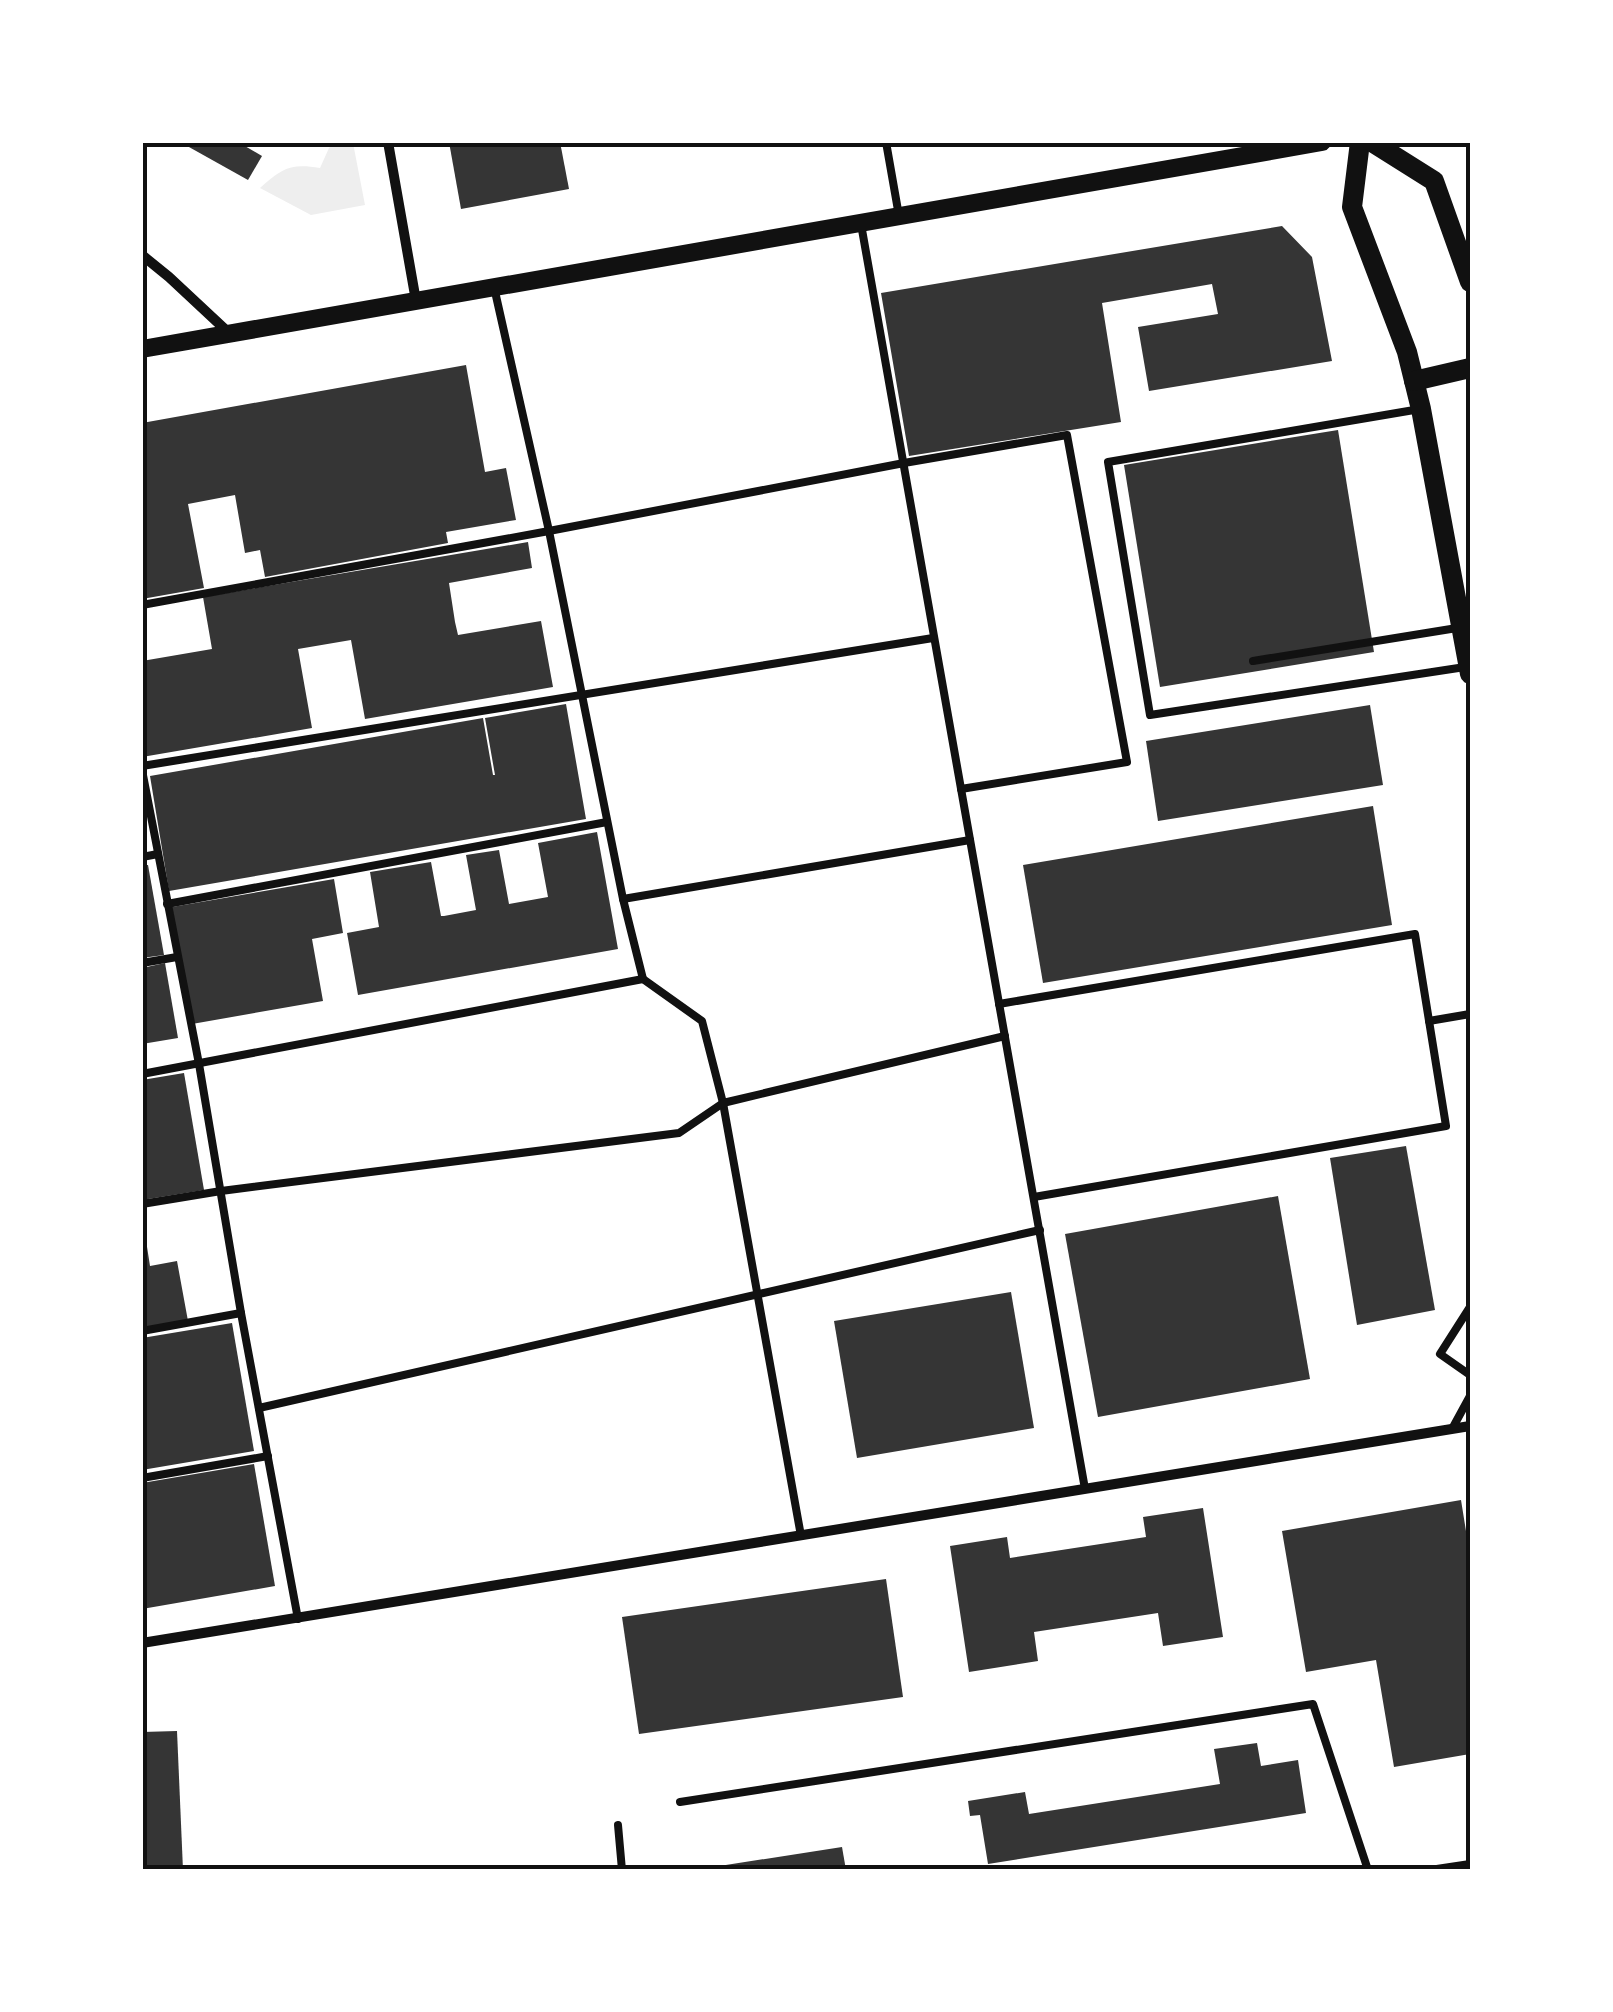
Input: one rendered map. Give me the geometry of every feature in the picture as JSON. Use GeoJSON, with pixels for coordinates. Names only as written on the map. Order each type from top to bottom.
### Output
{"type":"FeatureCollection","features":[{"type":"Feature","properties":{"kind":"main road"},"geometry":{"type":"LineString","coordinates":[[1360,142],[1352,206],[1407,352],[1470,670]]}},
{"type":"Feature","properties":{"kind":"main road"},"geometry":{"type":"LineString","coordinates":[[1372,142],[1434,181],[1470,282]]}},
{"type":"Feature","properties":{"kind":"main road"},"geometry":{"type":"LineString","coordinates":[[1414,381],[1470,368]]}},
{"type":"Feature","properties":{"kind":"street"},"geometry":{"type":"LineString","coordinates":[[388,142],[416,301]]}},
{"type":"Feature","properties":{"kind":"street"},"geometry":{"type":"LineString","coordinates":[[142,348],[1322,142]]}},
{"type":"Feature","properties":{"kind":"street"},"geometry":{"type":"LineString","coordinates":[[142,256],[229,333]]}},
{"type":"Feature","properties":{"kind":"street"},"geometry":{"type":"LineString","coordinates":[[142,1643],[1470,1426]]}},
{"type":"Feature","properties":{"kind":"lane"},"geometry":{"type":"LineString","coordinates":[[886,142],[900,216]]}},
{"type":"Feature","properties":{"kind":"lane"},"geometry":{"type":"LineString","coordinates":[[861,223],[1085,1489]]}},
{"type":"Feature","properties":{"kind":"lane"},"geometry":{"type":"LineString","coordinates":[[494,287],[643,978],[702,1021],[723,1104],[801,1536]]}},
{"type":"Feature","properties":{"kind":"lane"},"geometry":{"type":"LineString","coordinates":[[1421,409],[1108,462],[1150,715],[1470,670]]}},
{"type":"Feature","properties":{"kind":"lane"},"geometry":{"type":"LineString","coordinates":[[142,605],[1066,436],[1127,762],[961,789]]}},
{"type":"Feature","properties":{"kind":"lane"},"geometry":{"type":"LineString","coordinates":[[1253,661],[1462,627]]}},
{"type":"Feature","properties":{"kind":"lane"},"geometry":{"type":"LineString","coordinates":[[298,1619],[142,768],[933,638]]}},
{"type":"Feature","properties":{"kind":"lane"},"geometry":{"type":"LineString","coordinates":[[167,904],[607,822]]}},
{"type":"Feature","properties":{"kind":"lane"},"geometry":{"type":"LineString","coordinates":[[624,900],[970,840]]}},
{"type":"Feature","properties":{"kind":"lane"},"geometry":{"type":"LineString","coordinates":[[142,857],[158,854]]}},
{"type":"Feature","properties":{"kind":"lane"},"geometry":{"type":"LineString","coordinates":[[999,1004],[1415,934],[1446,1126],[1034,1197]]}},
{"type":"Feature","properties":{"kind":"lane"},"geometry":{"type":"LineString","coordinates":[[142,963],[177,957]]}},
{"type":"Feature","properties":{"kind":"lane"},"geometry":{"type":"LineString","coordinates":[[142,1074],[643,978]]}},
{"type":"Feature","properties":{"kind":"lane"},"geometry":{"type":"LineString","coordinates":[[1429,1020],[1470,1014]]}},
{"type":"Feature","properties":{"kind":"lane"},"geometry":{"type":"LineString","coordinates":[[142,1204],[679,1133],[723,1104],[1005,1036]]}},
{"type":"Feature","properties":{"kind":"lane"},"geometry":{"type":"LineString","coordinates":[[260,1408],[1040,1230]]}},
{"type":"Feature","properties":{"kind":"lane"},"geometry":{"type":"LineString","coordinates":[[1470,1306],[1440,1354],[1470,1375]]}},
{"type":"Feature","properties":{"kind":"lane"},"geometry":{"type":"LineString","coordinates":[[142,1331],[241,1313]]}},
{"type":"Feature","properties":{"kind":"lane"},"geometry":{"type":"LineString","coordinates":[[1452,1430],[1470,1396]]}},
{"type":"Feature","properties":{"kind":"lane"},"geometry":{"type":"LineString","coordinates":[[142,1478],[268,1456]]}},
{"type":"Feature","properties":{"kind":"lane"},"geometry":{"type":"LineString","coordinates":[[680,1802],[1313,1704],[1368,1870]]}},
{"type":"Feature","properties":{"kind":"lane"},"geometry":{"type":"LineString","coordinates":[[618,1825],[622,1870]]}},
{"type":"Feature","properties":{"kind":"lane"},"geometry":{"type":"LineString","coordinates":[[1430,1870],[1470,1864]]}},
{"type":"Feature","properties":{"kind":"shaded area"},"geometry":{"type":"Polygon","coordinates":[[[335,142],[353,143],[365,205],[311,215],[260,188],[287,169],[320,168],[335,142]]]}},
{"type":"Feature","properties":{"kind":"building"},"geometry":{"type":"Polygon","coordinates":[[[180,142],[238,142],[262,156],[248,180],[180,142]]]}},
{"type":"Feature","properties":{"kind":"building"},"geometry":{"type":"Polygon","coordinates":[[[449,142],[560,142],[569,189],[461,209],[449,142]]]}},
{"type":"Feature","properties":{"kind":"building"},"geometry":{"type":"Polygon","coordinates":[[[1282,226],[1312,257],[1332,361],[1149,391],[1138,327],[1218,314],[1212,284],[1102,303],[1121,422],[909,456],[881,293],[1282,226]]]}},
{"type":"Feature","properties":{"kind":"building"},"geometry":{"type":"Polygon","coordinates":[[[466,365],[485,472],[506,468],[516,520],[446,532],[448,543],[265,577],[260,550],[245,553],[235,495],[188,504],[204,588],[142,599],[142,423],[466,365]]]}},
{"type":"Feature","properties":{"kind":"building"},"geometry":{"type":"Polygon","coordinates":[[[1338,430],[1374,652],[1160,687],[1124,465],[1338,430]]]}},
{"type":"Feature","properties":{"kind":"building"},"geometry":{"type":"Polygon","coordinates":[[[528,542],[532,568],[449,583],[455,622],[458,635],[541,621],[553,687],[365,719],[351,640],[298,649],[312,728],[142,757],[142,661],[212,649],[203,597],[528,542]]]}},
{"type":"Feature","properties":{"kind":"building"},"geometry":{"type":"Polygon","coordinates":[[[566,704],[586,819],[169,891],[150,776],[483,718],[495,775],[485,718],[566,704]]]}},
{"type":"Feature","properties":{"kind":"building"},"geometry":{"type":"Polygon","coordinates":[[[1370,705],[1383,785],[1158,821],[1146,741],[1370,705]]]}},
{"type":"Feature","properties":{"kind":"building"},"geometry":{"type":"Polygon","coordinates":[[[1373,806],[1392,925],[1043,983],[1023,865],[1373,806]]]}},
{"type":"Feature","properties":{"kind":"building"},"geometry":{"type":"Polygon","coordinates":[[[597,832],[618,949],[358,995],[347,933],[379,927],[370,872],[431,862],[444,916],[476,910],[466,855],[499,850],[509,904],[548,897],[538,843],[597,832]]]}},
{"type":"Feature","properties":{"kind":"building"},"geometry":{"type":"Polygon","coordinates":[[[142,865],[148,865],[164,955],[142,958],[142,865]]]}},
{"type":"Feature","properties":{"kind":"building"},"geometry":{"type":"Polygon","coordinates":[[[334,879],[343,933],[312,939],[323,1001],[192,1024],[172,907],[334,879]]]}},
{"type":"Feature","properties":{"kind":"building"},"geometry":{"type":"Polygon","coordinates":[[[165,963],[178,1038],[142,1044],[142,968],[165,963]]]}},
{"type":"Feature","properties":{"kind":"building"},"geometry":{"type":"Polygon","coordinates":[[[184,1073],[204,1190],[142,1200],[142,1080],[184,1073]]]}},
{"type":"Feature","properties":{"kind":"building"},"geometry":{"type":"Polygon","coordinates":[[[1406,1146],[1435,1310],[1357,1325],[1330,1158],[1406,1146]]]}},
{"type":"Feature","properties":{"kind":"building"},"geometry":{"type":"Polygon","coordinates":[[[1278,1196],[1310,1379],[1098,1417],[1065,1234],[1278,1196]]]}},
{"type":"Feature","properties":{"kind":"building"},"geometry":{"type":"Polygon","coordinates":[[[142,1234],[150,1266],[177,1261],[188,1321],[142,1328],[142,1234]]]}},
{"type":"Feature","properties":{"kind":"building"},"geometry":{"type":"Polygon","coordinates":[[[1011,1292],[1034,1428],[857,1458],[834,1321],[1011,1292]]]}},
{"type":"Feature","properties":{"kind":"building"},"geometry":{"type":"Polygon","coordinates":[[[232,1323],[254,1451],[142,1470],[142,1338],[232,1323]]]}},
{"type":"Feature","properties":{"kind":"building"},"geometry":{"type":"Polygon","coordinates":[[[254,1464],[275,1586],[142,1609],[142,1483],[254,1464]]]}},
{"type":"Feature","properties":{"kind":"building"},"geometry":{"type":"Polygon","coordinates":[[[1461,1500],[1470,1556],[1470,1754],[1394,1767],[1376,1660],[1306,1672],[1282,1531],[1461,1500]]]}},
{"type":"Feature","properties":{"kind":"building"},"geometry":{"type":"Polygon","coordinates":[[[1203,1508],[1223,1637],[1163,1646],[1158,1613],[1034,1632],[1038,1661],[969,1672],[950,1546],[1007,1537],[1010,1558],[1146,1537],[1143,1517],[1203,1508]]]}},
{"type":"Feature","properties":{"kind":"building"},"geometry":{"type":"Polygon","coordinates":[[[886,1579],[903,1697],[639,1734],[622,1617],[886,1579]]]}},
{"type":"Feature","properties":{"kind":"building"},"geometry":{"type":"Polygon","coordinates":[[[177,1731],[183,1870],[142,1870],[142,1732],[177,1731]]]}},
{"type":"Feature","properties":{"kind":"building"},"geometry":{"type":"Polygon","coordinates":[[[1257,1743],[1261,1766],[1298,1760],[1306,1813],[988,1864],[980,1815],[970,1816],[968,1801],[1025,1792],[1029,1814],[1220,1784],[1214,1749],[1257,1743]]]}},
{"type":"Feature","properties":{"kind":"building"},"geometry":{"type":"Polygon","coordinates":[[[842,1847],[846,1870],[713,1870],[713,1867],[842,1847]]]}}]}
